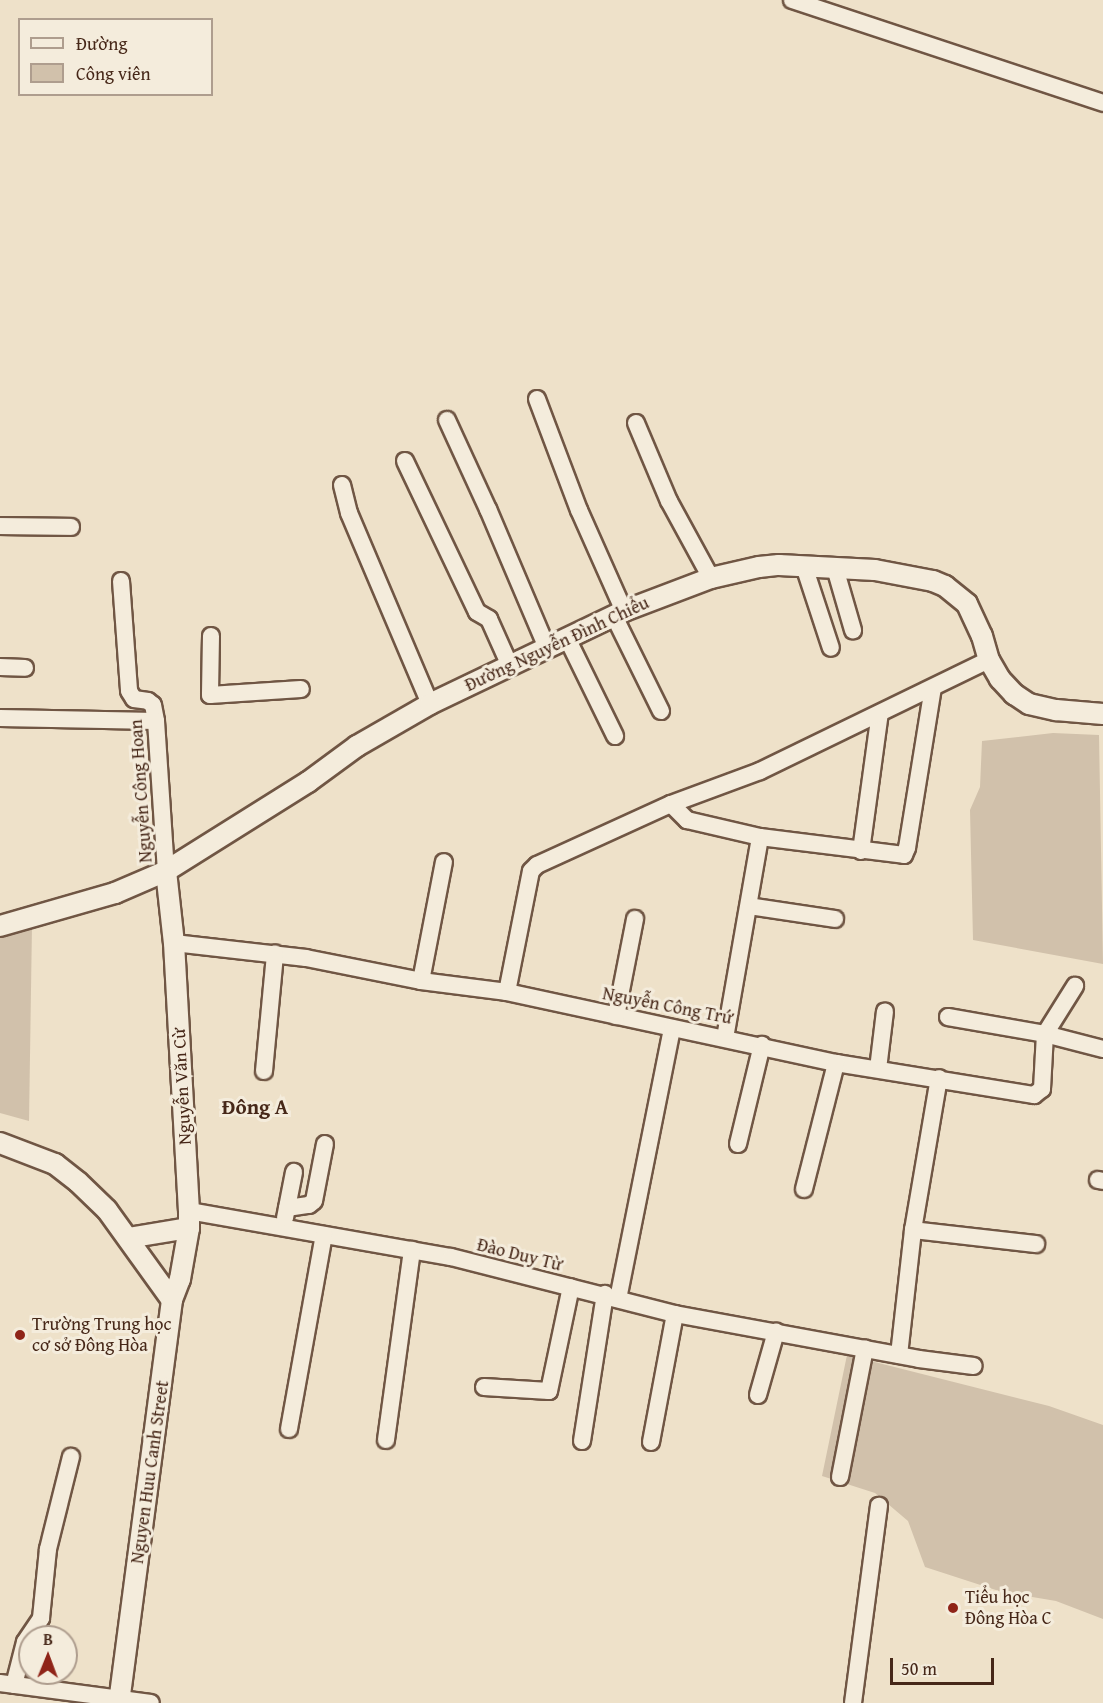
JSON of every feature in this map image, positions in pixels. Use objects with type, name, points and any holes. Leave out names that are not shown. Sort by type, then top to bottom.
[{"type":"street","points":[[792,0],[1103,103]]},
{"type":"street","points":[[537,399],[619,614],[662,711]]},
{"type":"street","points":[[447,420],[547,648]]},
{"type":"street","points":[[636,423],[669,501],[711,579]]},
{"type":"street","points":[[405,461],[477,612],[489,619],[510,666]]},
{"type":"street","points":[[342,485],[349,513],[395,627],[430,704]]},
{"type":"street","points":[[0,526],[71,527]]},
{"type":"street","points":[[804,566],[831,648]]},
{"type":"street","name":"Đường Nguyễn Đình Chiểu","points":[[0,926],[115,894],[166,872],[308,782],[357,746],[430,704],[619,614],[711,579],[759,567],[804,566],[875,570],[933,581],[945,586],[967,604],[973,614],[989,660],[1000,679],[1014,694],[1029,704],[1056,710],[1103,714]]},
{"type":"street","points":[[835,568],[854,630]]},
{"type":"street","name":"Nguyễn Công Hoan","points":[[121,581],[129,691],[134,699],[148,700],[153,705],[156,721],[166,872]]},
{"type":"street","points":[[211,636],[210,695],[301,688]]},
{"type":"street","points":[[568,640],[615,736]]},
{"type":"street","points":[[507,992],[531,871],[549,859],[671,804],[760,771],[989,660]]},
{"type":"street","points":[[0,667],[25,668]]},
{"type":"street","points":[[671,804],[687,820],[760,837],[899,856],[906,852],[933,688]]},
{"type":"street","points":[[861,851],[880,713]]},
{"type":"street","points":[[0,718],[156,721]]},
{"type":"street","points":[[725,1038],[760,837]]},
{"type":"street","points":[[421,981],[444,862]]},
{"type":"street","name":"Nguyễn Văn Cừ","points":[[166,872],[174,943],[189,1220],[180,1279],[172,1300]]},
{"type":"street","points":[[748,906],[835,919]]},
{"type":"street","points":[[616,1016],[635,919]]},
{"type":"street","name":"Nguyễn Công Trứ","points":[[174,943],[275,954],[421,981],[507,992],[762,1045],[836,1063],[1034,1095],[1042,1089],[1046,1034],[1075,986]]},
{"type":"street","points":[[264,1071],[275,954]]},
{"type":"street","points":[[878,1069],[885,1011]]},
{"type":"street","points":[[948,1017],[1046,1034],[1103,1049]]},
{"type":"street","points":[[582,1441],[672,1028]]},
{"type":"street","points":[[738,1143],[762,1045]]},
{"type":"street","points":[[804,1189],[836,1063]]},
{"type":"street","points":[[899,1354],[913,1230],[939,1078]]},
{"type":"street","points":[[0,1143],[55,1164],[107,1210],[172,1300]]},
{"type":"street","points":[[287,1208],[309,1205],[314,1201],[325,1144]]},
{"type":"street","points":[[284,1228],[294,1172]]},
{"type":"street","points":[[128,1238],[189,1220]]},
{"type":"street","name":"Đào Duy Từ","points":[[189,1220],[284,1228],[412,1250],[675,1314],[974,1366]]},
{"type":"street","points":[[913,1230],[1036,1244]]},
{"type":"street","points":[[289,1429],[324,1235]]},
{"type":"street","points":[[386,1440],[412,1250]]},
{"type":"street","points":[[484,1387],[549,1391],[570,1287]]},
{"type":"street","name":"Nguyen Huu Canh Street","points":[[119,1701],[172,1300]]},
{"type":"street","points":[[651,1442],[675,1314]]},
{"type":"street","points":[[758,1395],[776,1332]]},
{"type":"street","points":[[840,1477],[866,1348]]},
{"type":"street","points":[[71,1458],[48,1549],[41,1618],[25,1642],[7,1684],[119,1701],[151,1703]]},
{"type":"street","points":[[853,1703],[879,1506]]},
{"type":"green space","points":[[1053,733],[1099,735],[1103,964],[973,940],[970,810],[980,787],[982,741]]},
{"type":"green space","points":[[0,916],[32,925],[29,1121],[0,1113]]},
{"type":"green space","points":[[847,1355],[1049,1406],[1103,1425],[1103,1619],[1056,1601],[1002,1592],[925,1567],[908,1521],[875,1493],[822,1476]]},
{"type":"place","name":"Trường Trung học cơ sở Đông Hòa","points":[[20,1335]]},
{"type":"place","name":"Tiểu học Đông Hòa C","points":[[953,1608]]},
{"type":"district","name":"Đông A","points":[[255,1107]]}]
